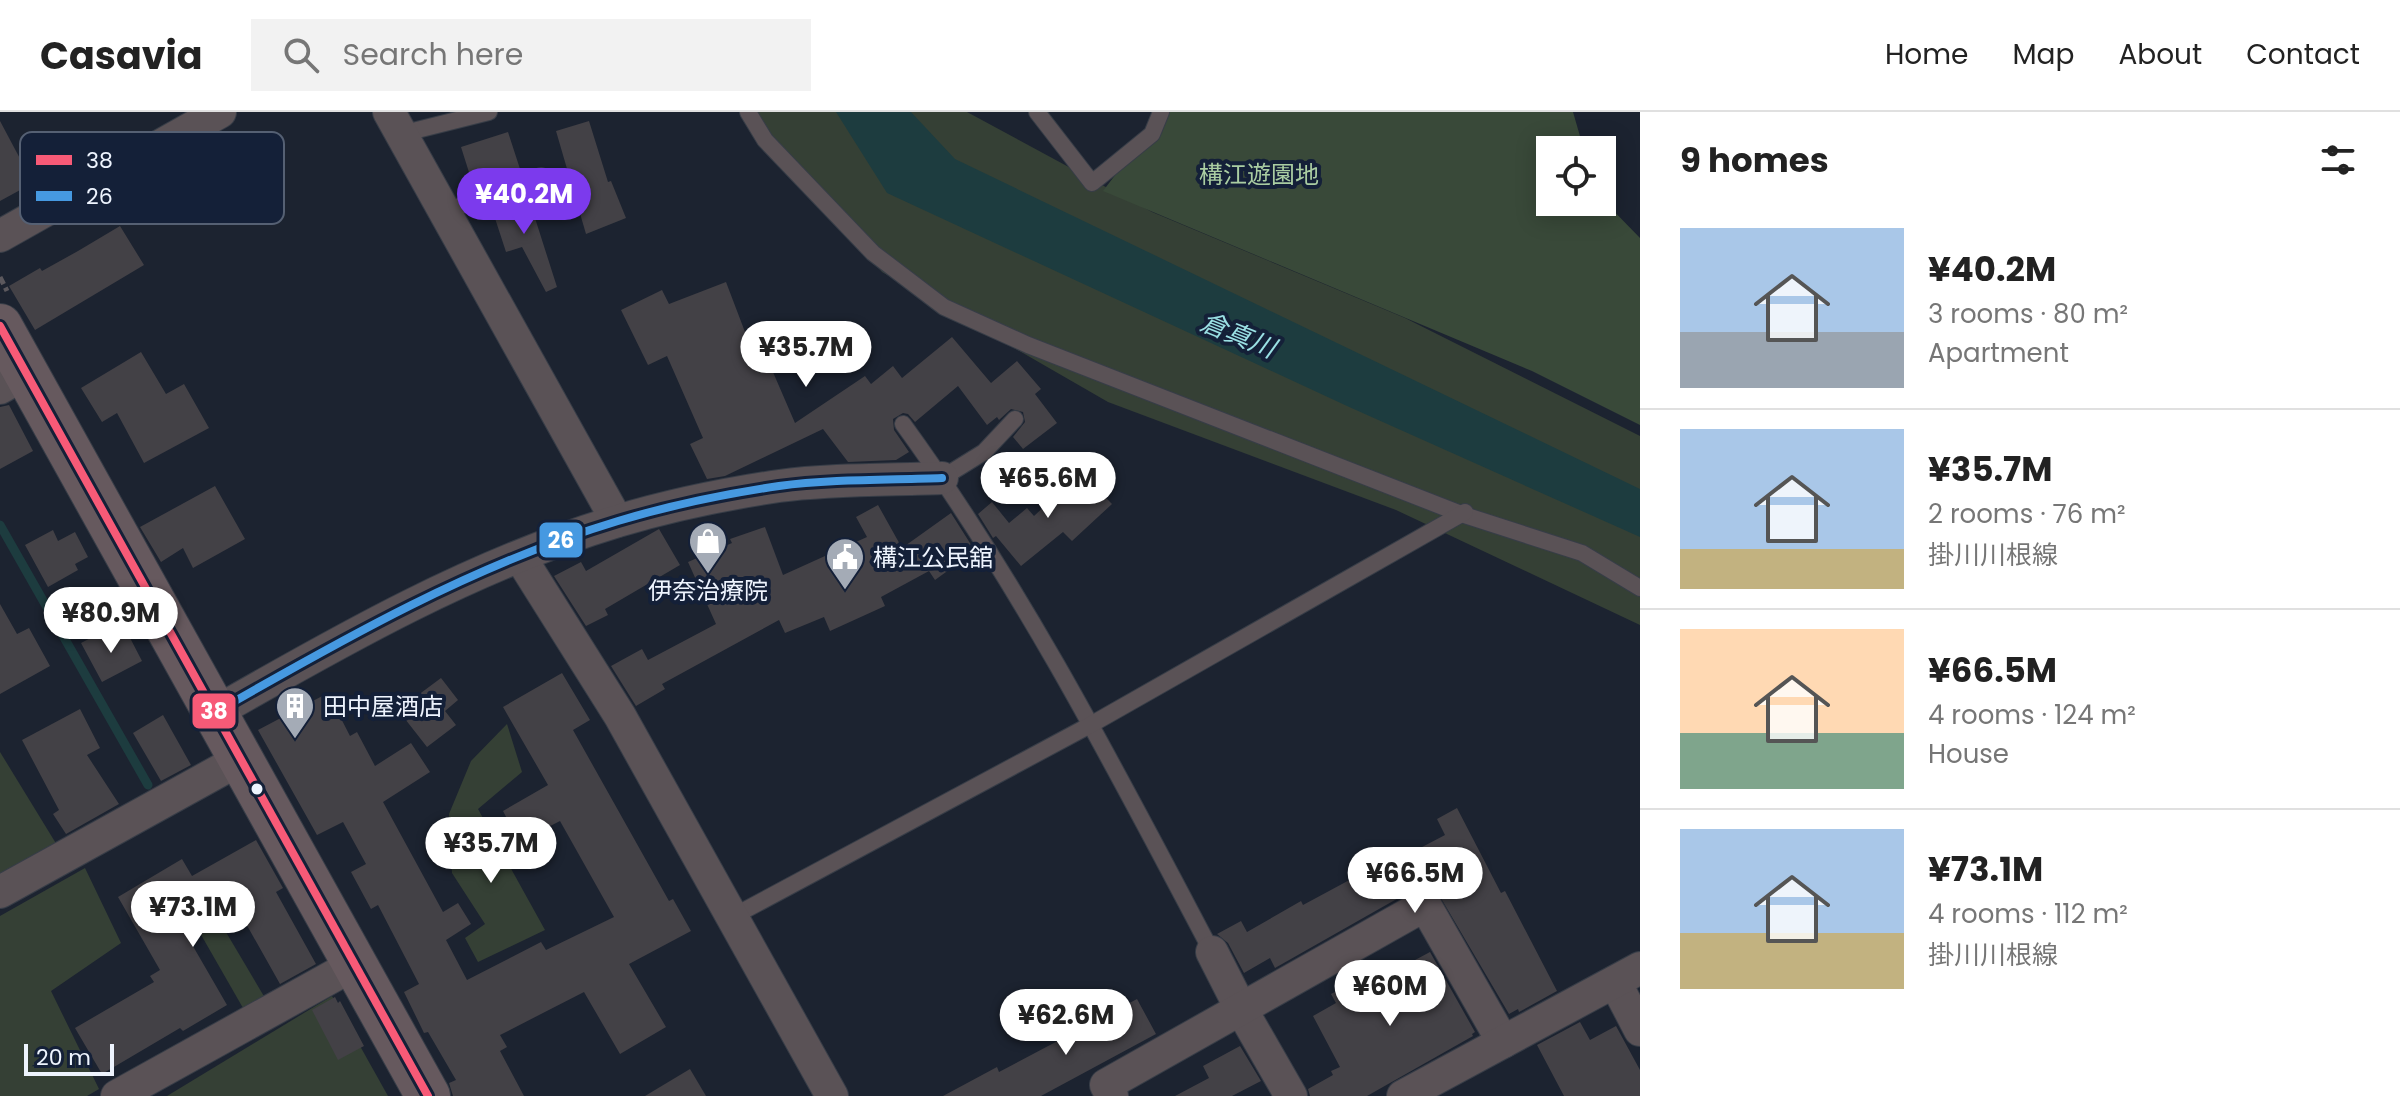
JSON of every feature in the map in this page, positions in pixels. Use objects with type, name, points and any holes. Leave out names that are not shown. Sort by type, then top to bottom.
[{"type":"main road","points":[[0,326],[13,380],[214,713],[428,1096]]},
{"type":"street","points":[[185,132],[220,112]]},
{"type":"street","points":[[395,123],[617,521]]},
{"type":"street","points":[[0,236],[21,224]]},
{"type":"street","points":[[214,713],[414,603],[520,557],[617,521],[691,502],[782,486],[942,478]]},
{"type":"street","points":[[520,557],[620,716],[832,1096]]},
{"type":"street","points":[[0,892],[239,760]]},
{"type":"street","points":[[1112,1096],[1106,1085],[1425,905],[1503,1042]]},
{"type":"street","points":[[1212,952],[1291,1096]]},
{"type":"street","points":[[117,1096],[355,964]]},
{"type":"street","points":[[1403,1096],[1627,975],[1640,1030]]},
{"type":"lane","points":[[395,123],[489,112]]},
{"type":"lane","points":[[748,112],[765,140],[873,253],[944,307],[1028,345],[1463,513],[1582,553],[1640,588]]},
{"type":"lane","points":[[1037,112],[1092,183],[1152,134],[1161,112]]},
{"type":"lane","points":[[444,212],[541,176]]},
{"type":"lane","points":[[942,478],[984,452],[1015,419]]},
{"type":"lane","points":[[903,424],[942,478],[1092,724],[1212,952]]},
{"type":"lane","points":[[732,917],[1092,724],[1463,513]]},
{"type":"shaded area","points":[[752,112],[967,112],[1152,212],[1405,318],[1640,436],[1640,625],[1396,510],[1108,402],[882,272],[762,136]]},
{"type":"shaded area","points":[[507,724],[522,772],[478,809],[545,930],[478,962],[465,938],[485,924],[452,873],[449,814],[471,761]]},
{"type":"shaded area","points":[[0,752],[60,850],[0,883]]},
{"type":"shaded area","points":[[85,868],[121,943],[51,991],[99,1089],[87,1096],[0,1096],[0,916]]},
{"type":"shaded area","points":[[217,917],[265,998],[243,1008],[196,926]]},
{"type":"shaded area","points":[[332,996],[388,1096],[167,1096]]},
{"type":"green space","name":"構江遊園地","points":[[1163,112],[1573,112],[1580,136],[1536,136],[1536,216],[1616,216],[1616,213],[1640,238],[1640,425],[1532,371],[1103,191]]},
{"type":"water","name":"倉真川","points":[[836,112],[911,112],[955,159],[1640,489],[1640,537],[1347,406],[887,193]]},
{"type":"building","points":[[0,121],[20,159],[20,190],[0,201]]},
{"type":"building","points":[[589,121],[608,182],[611,181],[626,218],[586,234],[556,131]]},
{"type":"building","points":[[508,132],[521,172],[484,185],[483,182],[473,185],[461,147]]},
{"type":"building","points":[[527,193],[557,287],[546,292],[522,247],[506,252],[491,206]]},
{"type":"building","points":[[120,226],[144,265],[35,330],[9,286],[40,268],[42,271]]},
{"type":"building","points":[[726,282],[753,353],[763,349],[795,423],[865,376],[871,384],[893,366],[902,378],[952,337],[991,383],[1017,361],[1041,389],[1035,394],[1057,423],[1023,449],[1013,437],[1025,422],[1023,412],[1011,409],[999,420],[997,417],[987,425],[958,386],[915,422],[903,413],[893,419],[894,430],[909,452],[896,460],[848,462],[823,429],[725,476],[707,479],[690,444],[703,438],[667,356],[648,365],[621,310],[662,290],[669,304]]},
{"type":"building","points":[[141,352],[166,394],[184,384],[209,428],[144,463],[117,413],[102,422],[81,388]]},
{"type":"building","points":[[9,405],[33,451],[0,469],[0,407]]},
{"type":"building","points":[[1081,472],[1112,504],[1072,541],[1063,532],[1021,566],[996,536],[993,538],[978,514],[992,502],[1009,523],[1027,508],[1034,516]]},
{"type":"building","points":[[215,486],[245,539],[193,568],[183,548],[161,562],[140,527]]},
{"type":"building","points":[[878,505],[902,548],[951,513],[975,551],[935,580],[929,571],[881,597],[885,606],[830,631],[824,617],[785,633],[779,620],[662,684],[665,689],[636,706],[611,666],[642,649],[648,660],[716,624],[688,562],[732,543],[730,539],[765,527],[783,575],[867,537],[856,517]]},
{"type":"building","points":[[659,529],[680,565],[605,609],[608,615],[586,626],[554,576],[581,562],[586,571]]},
{"type":"building","points":[[53,530],[58,541],[75,532],[88,557],[75,564],[78,570],[48,587],[25,545]]},
{"type":"building","points":[[0,604],[17,634],[29,628],[50,666],[0,694]]},
{"type":"building","points":[[106,630],[112,642],[128,634],[142,661],[102,682],[81,643]]},
{"type":"building","points":[[562,673],[590,720],[573,730],[669,901],[673,899],[691,931],[629,964],[666,1027],[620,1054],[584,992],[500,1035],[507,1047],[500,1051],[524,1096],[453,1096],[449,1083],[456,1080],[428,1032],[424,1033],[404,992],[419,984],[378,905],[371,909],[351,872],[366,864],[343,822],[317,835],[258,730],[328,693],[350,736],[357,732],[375,766],[411,743],[430,772],[383,802],[443,912],[458,903],[471,924],[446,940],[467,980],[541,942],[546,950],[614,917],[560,821],[519,842],[503,811],[548,785],[503,707]]},
{"type":"building","points":[[441,678],[458,700],[445,711],[456,725],[427,747],[398,710]]},
{"type":"building","points":[[80,709],[100,748],[87,755],[119,804],[66,834],[53,814],[59,810],[22,740]]},
{"type":"building","points":[[163,715],[191,765],[161,781],[133,733]]},
{"type":"building","points":[[1457,808],[1557,991],[1519,1012],[1518,1009],[1509,1014],[1432,883],[1416,888],[1275,968],[1270,958],[1244,973],[1228,943],[1217,934],[1241,921],[1247,932],[1301,901],[1303,905],[1381,863],[1384,867],[1445,835],[1437,819]]},
{"type":"building","points":[[256,840],[283,888],[276,892],[316,964],[280,984],[240,913],[190,941],[227,1005],[183,1031],[180,1028],[102,1074],[75,1028],[154,982],[150,976],[160,970],[118,897],[182,859],[192,876]]},
{"type":"building","points":[[1430,952],[1475,1032],[1473,1036],[1367,1096],[1310,1096],[1308,1089],[1333,1075],[1331,1071],[1340,1067],[1313,1016],[1336,1003],[1331,994],[1354,982],[1359,990]]},
{"type":"building","points":[[335,997],[364,1046],[338,1060],[312,1010]]},
{"type":"building","points":[[1137,999],[1156,1034],[1041,1096],[943,1096],[997,1067],[999,1072]]},
{"type":"building","points":[[1580,1022],[1590,1040],[1616,1026],[1640,1070],[1640,1096],[1564,1096],[1537,1045]]},
{"type":"building","points":[[1240,1046],[1261,1081],[1232,1096],[1175,1096],[1209,1078],[1203,1066]]},
{"type":"building","points":[[690,1069],[706,1096],[645,1096]]},
{"type":"waterway","points":[[0,525],[148,785]]},
{"type":"transit line","name":"38","points":[[0,326],[428,1096]]},
{"type":"transit line","name":"26","points":[[214,713],[361,631],[461,581],[618,521],[698,500],[779,486],[942,478]]},
{"type":"place","name":"伊奈治療院","points":[[708,575]]},
{"type":"place","name":"構江公民舘","points":[[845,591]]},
{"type":"place","name":"田中屋酒店","points":[[295,740]]}]
